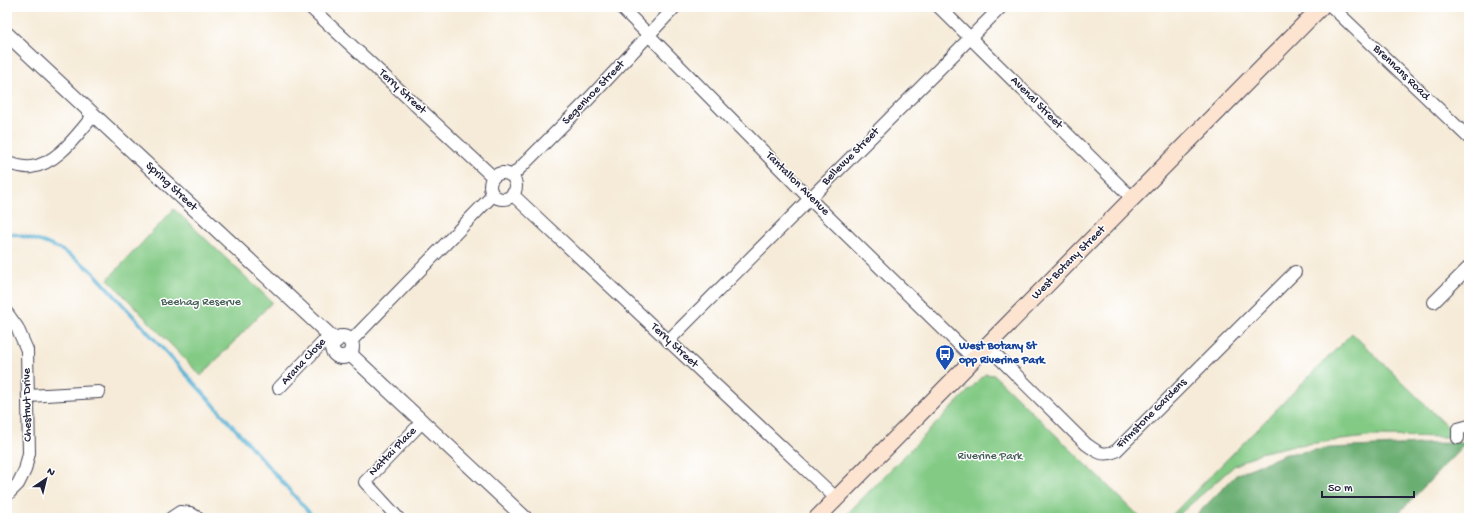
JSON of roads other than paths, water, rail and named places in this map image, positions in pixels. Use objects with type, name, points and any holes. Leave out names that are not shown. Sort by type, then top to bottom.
[{"type":"main road","name":"West Botany Street","points":[[816,518],[1321,7]]},
{"type":"street","name":"Terry Street","points":[[310,7],[493,177]]},
{"type":"street","name":"Tantallon Avenue","points":[[621,7],[810,198],[974,358]]},
{"type":"street","name":"Segenhoe Street","points":[[512,176],[584,104],[675,7]]},
{"type":"street","name":"Avenal Street","points":[[939,7],[1132,198]]},
{"type":"street","name":"Bellevue Street","points":[[668,340],[1001,7]]},
{"type":"street","name":"Brennans Road","points":[[1332,7],[1469,138]]},
{"type":"street","name":"Spring Street","points":[[7,34],[333,338]]},
{"type":"street","points":[[7,163],[30,168],[44,164],[56,157],[94,115]]},
{"type":"street","points":[[502,173],[512,176],[515,183],[512,194],[509,197],[501,198],[493,195],[490,186],[493,177],[502,173]]},
{"type":"street","name":"Terry Street","points":[[512,194],[836,498]]},
{"type":"street","points":[[333,338],[335,353],[344,357],[350,348],[493,195]]},
{"type":"street","points":[[1434,302],[1469,267]]},
{"type":"street","name":"Firmstone Gardens","points":[[987,346],[1086,444],[1096,452],[1109,454],[1116,451],[1295,272]]},
{"type":"street","name":"Chestnut Drive","points":[[7,313],[17,327],[27,350],[29,453],[25,470],[18,484],[7,495]]},
{"type":"street","name":"Arana Close","points":[[279,388],[333,338]]},
{"type":"street","points":[[350,348],[422,422],[525,518]]},
{"type":"street","points":[[28,396],[99,392]]},
{"type":"street","name":"Nattai Place","points":[[398,518],[365,482],[422,422]]},
{"type":"street","points":[[1458,438],[1458,429],[1469,426]]},
{"type":"street","points":[[171,518],[180,512],[190,513],[198,518]]},
{"type":"waterway","points":[[7,233],[54,246],[73,257],[94,273],[314,518]]},
{"type":"place","name":"West Botany St opp Riverine Park","points":[[945,371]]},
{"type":"park label","name":"Beehag Reserve","points":[[201,303]]},
{"type":"park label","name":"Riverine Park","points":[[990,457]]}]
